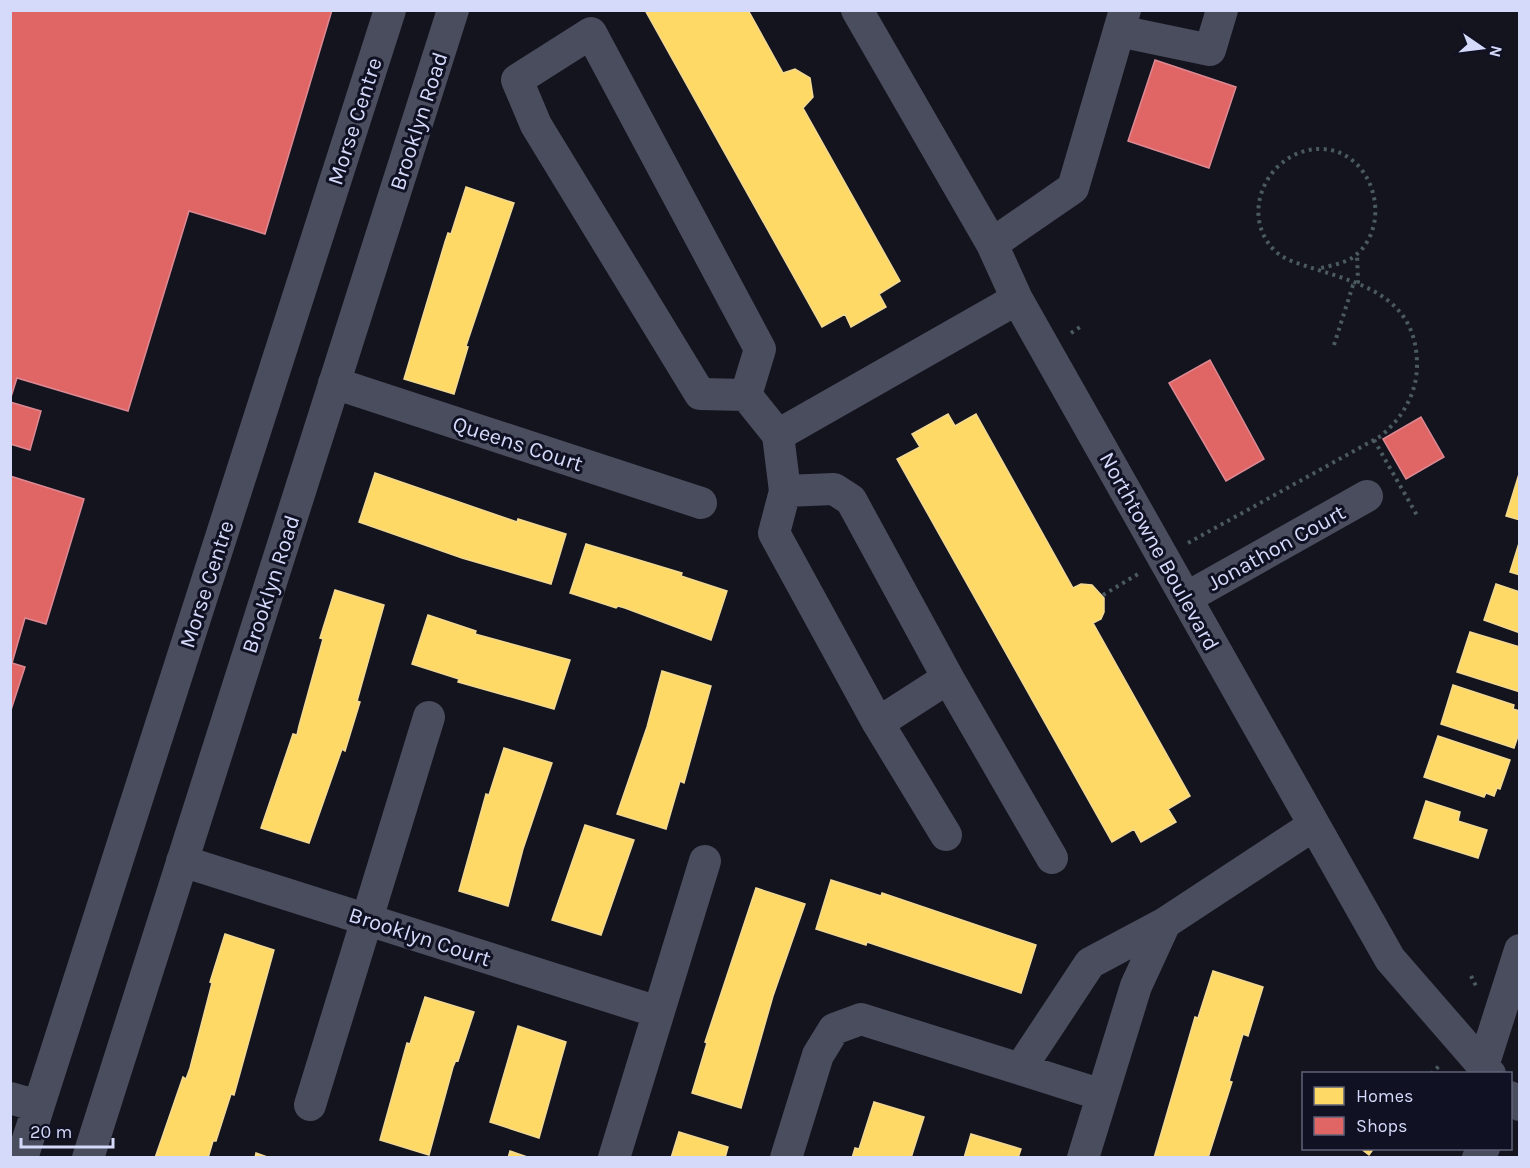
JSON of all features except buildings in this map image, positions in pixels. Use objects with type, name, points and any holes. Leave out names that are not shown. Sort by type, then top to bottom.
[{"type":"street","name":"Morse Centre","points":[[22,1158],[24,1102],[390,10]]},
{"type":"street","name":"Brooklyn Road","points":[[88,1158],[453,10]]},
{"type":"street","name":"Northtowne Boulevard","points":[[857,10],[992,244],[1017,299],[1390,959],[1487,1070]]},
{"type":"street","points":[[992,244],[1073,188],[1122,21],[1210,50],[1222,10]]},
{"type":"street","points":[[585,22],[760,349],[746,394],[700,394],[532,116],[518,80],[585,22]]},
{"type":"street","points":[[778,435],[1017,299]]},
{"type":"street","name":"Queens Court","points":[[334,383],[701,502]]},
{"type":"street","points":[[746,394],[778,435],[785,491],[774,533],[878,723],[946,835]]},
{"type":"street","points":[[785,491],[834,489],[851,500],[948,678],[1052,858]]},
{"type":"street","name":"Jonathon Court","points":[[1186,598],[1367,496]]},
{"type":"street","points":[[878,723],[948,678]]},
{"type":"street","points":[[310,1105],[429,717]]},
{"type":"street","points":[[1020,1069],[1090,963],[1165,923],[1314,825]]},
{"type":"street","name":"Brooklyn Court","points":[[182,861],[658,1012]]},
{"type":"street","points":[[614,1158],[705,861]]},
{"type":"street","points":[[1083,1158],[1136,986],[1165,923]]},
{"type":"street","points":[[1487,1070],[1520,951]]},
{"type":"street","points":[[786,1158],[818,1055],[834,1029],[861,1019],[1102,1095]]},
{"type":"path","points":[[1185,544],[1374,440],[1396,423],[1409,402],[1417,378],[1417,353],[1409,326],[1397,308],[1377,291],[1358,282],[1291,261],[1274,250],[1264,235],[1259,219],[1261,189],[1272,170],[1305,150],[1323,149],[1355,163],[1368,178],[1373,193],[1376,217],[1371,232],[1351,258],[1317,269]]},
{"type":"path","points":[[1356,253],[1358,282]]},
{"type":"path","points":[[1335,345],[1353,285],[1358,282]]},
{"type":"path","points":[[1374,440],[1418,517]]},
{"type":"path","points":[[1103,595],[1147,569]]},
{"type":"path","points":[[1471,976],[1477,986]]},
{"type":"path","points":[[1433,1072],[1439,1066]]}]
